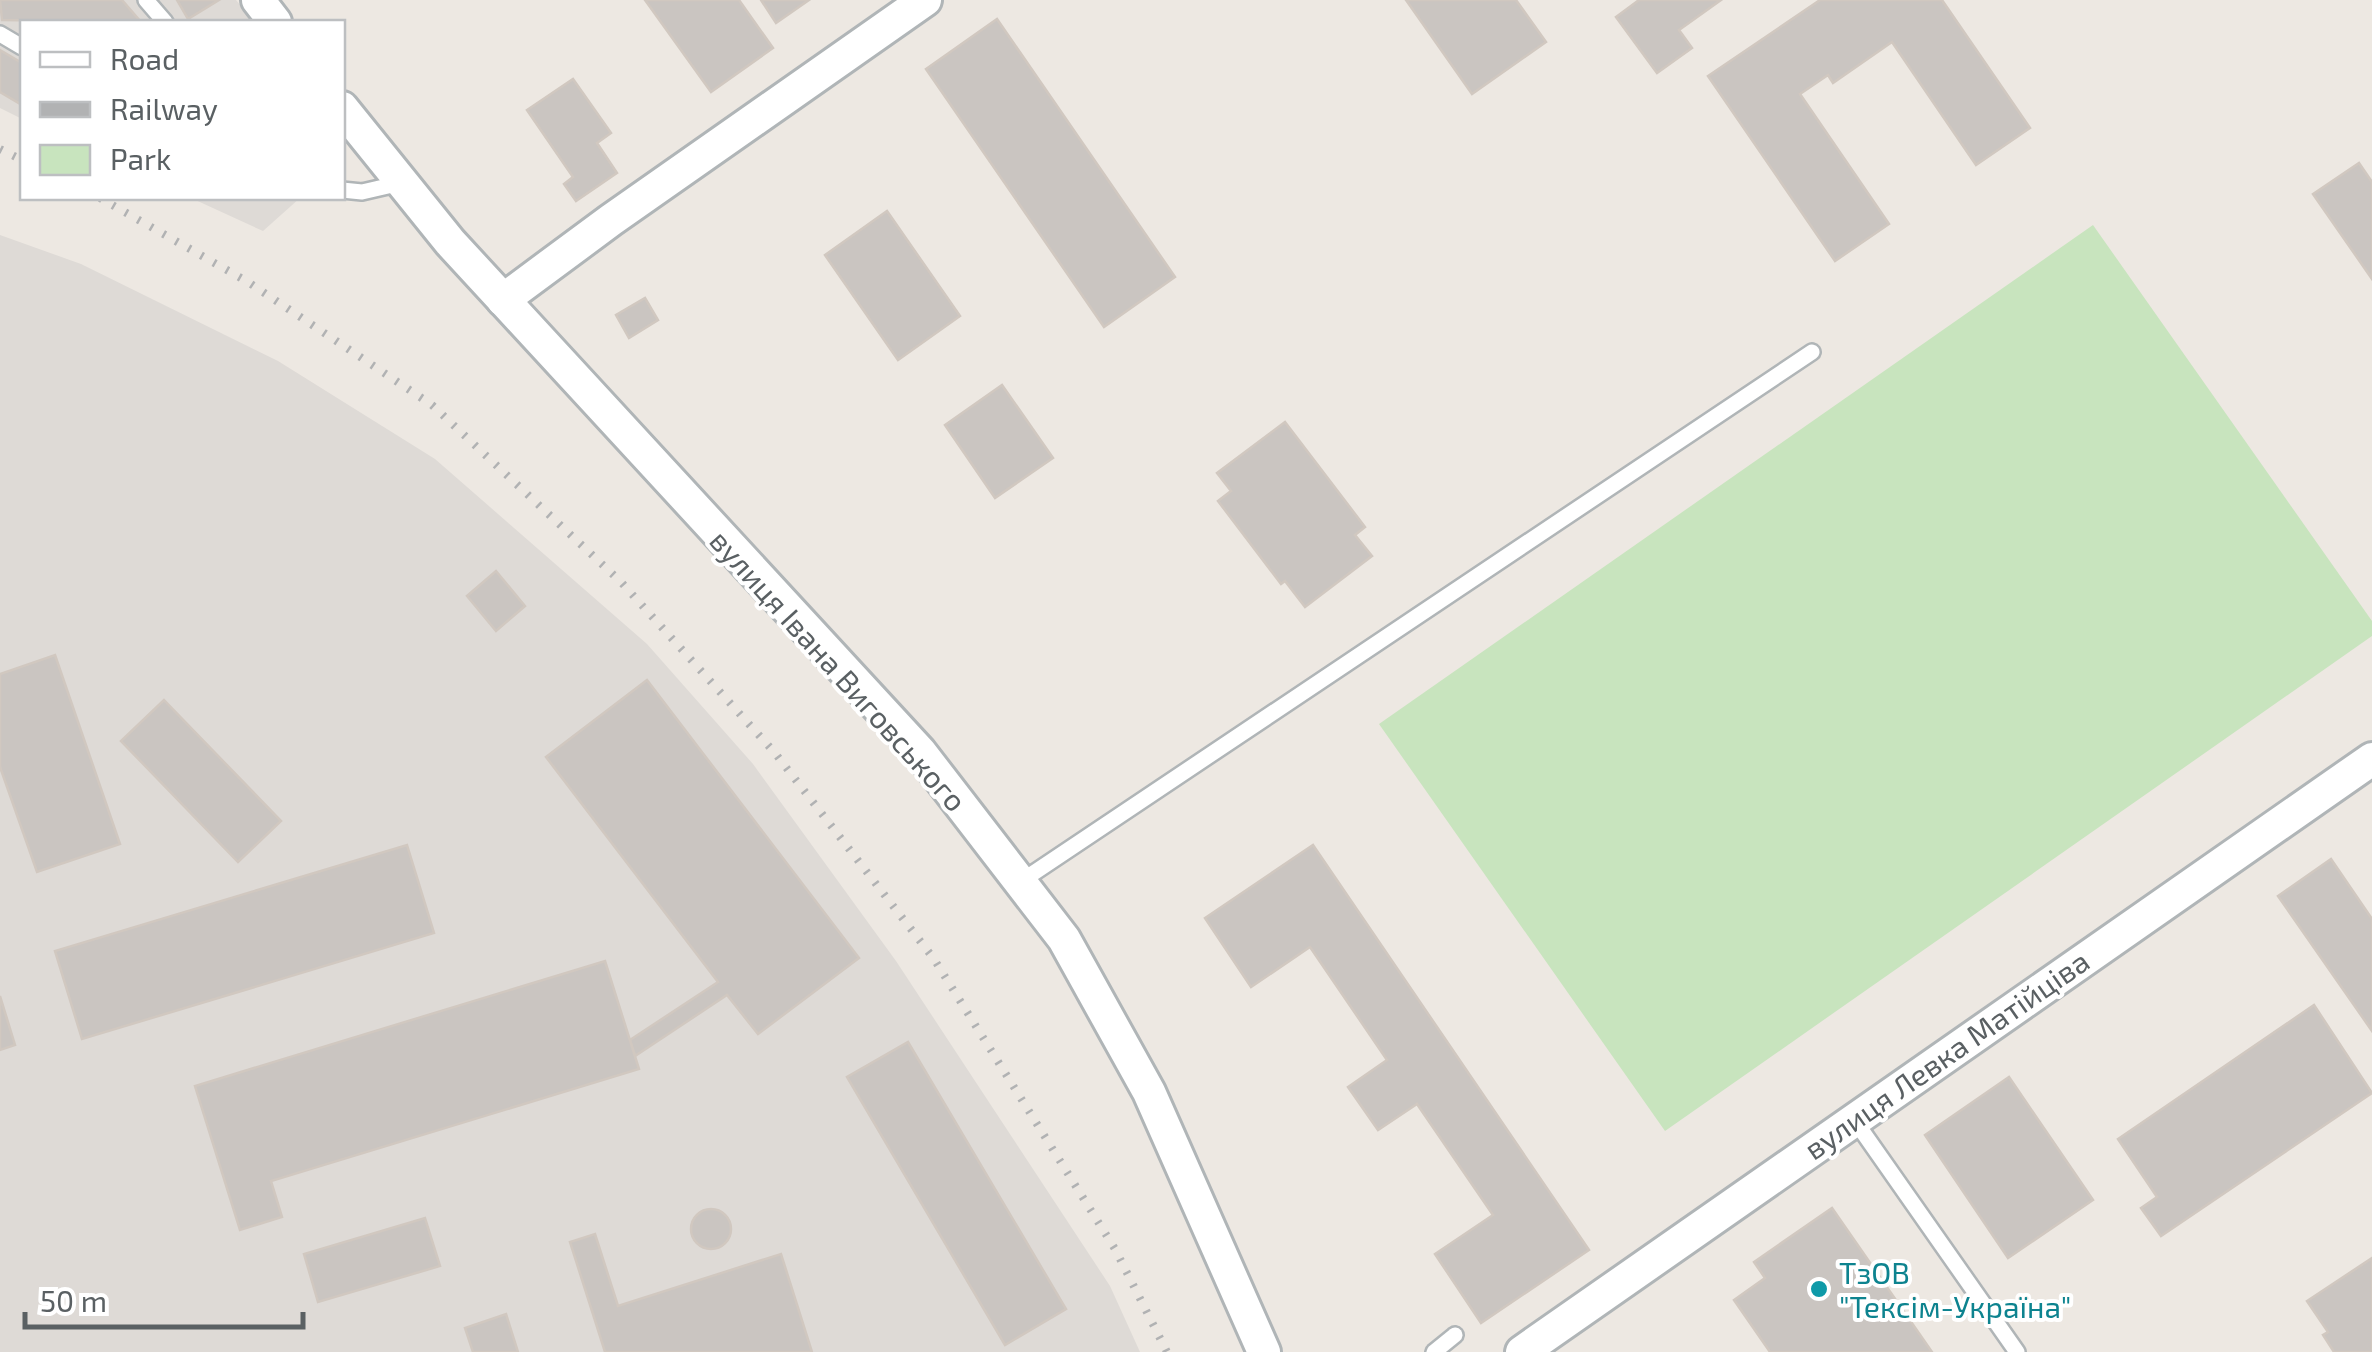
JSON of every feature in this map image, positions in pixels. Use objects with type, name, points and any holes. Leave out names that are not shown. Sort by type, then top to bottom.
[{"type":"street","points":[[258,0],[274,20]]},
{"type":"street","points":[[503,300],[925,0]]},
{"type":"street","name":"вулиця Івана Виговського","points":[[345,112],[503,300],[920,752],[1064,938],[1149,1092],[1264,1352]]},
{"type":"street","name":"вулиця Левка Матійціва","points":[[1522,1352],[2372,759]]},
{"type":"lane","points":[[146,0],[163,20]]},
{"type":"lane","points":[[345,190],[362,192],[401,183]]},
{"type":"lane","points":[[1020,882],[1812,352]]},
{"type":"lane","points":[[1853,1118],[2018,1352]]},
{"type":"lane","points":[[1434,1352],[1455,1335]]},
{"type":"shaded area","points":[[0,0],[236,0],[252,20],[20,20],[20,118],[0,108]]},
{"type":"shaded area","points":[[195,200],[298,200],[263,231]]},
{"type":"shaded area","points":[[0,235],[81,264],[278,361],[435,459],[647,644],[753,764],[896,961],[1110,1286],[1140,1352],[0,1352]]},
{"type":"green space","points":[[2093,225],[2372,621],[2372,636],[1665,1131],[1379,724]]},
{"type":"building","points":[[0,0],[122,0],[139,20],[20,20],[2,20]]},
{"type":"building","points":[[177,0],[219,0],[188,19]]},
{"type":"building","points":[[645,0],[739,0],[773,48],[711,92]]},
{"type":"building","points":[[761,0],[809,0],[776,23]]},
{"type":"building","points":[[1406,0],[1516,0],[1546,42],[1472,94]]},
{"type":"building","points":[[1639,0],[1721,0],[1679,30],[1692,48],[1657,73],[1616,17]]},
{"type":"building","points":[[1820,0],[1942,0],[2030,128],[1976,165],[1892,42],[1833,83],[1828,75],[1800,94],[1889,224],[1835,261],[1708,76]]},
{"type":"building","points":[[997,19],[1175,277],[1104,327],[926,69]]},
{"type":"building","points":[[0,50],[20,62],[20,104],[0,92]]},
{"type":"building","points":[[573,79],[611,133],[597,143],[617,173],[576,201],[564,184],[573,177],[527,110]]},
{"type":"building","points":[[2359,163],[2372,182],[2372,279],[2313,194]]},
{"type":"building","points":[[887,211],[960,316],[898,360],[825,255]]},
{"type":"building","points":[[645,298],[658,320],[629,338],[616,315]]},
{"type":"building","points":[[1002,385],[1053,458],[995,498],[945,425]]},
{"type":"building","points":[[1285,422],[1365,527],[1355,535],[1372,556],[1305,607],[1285,581],[1281,584],[1218,501],[1231,491],[1217,473]]},
{"type":"building","points":[[496,571],[525,606],[496,631],[467,596]]},
{"type":"building","points":[[55,655],[120,844],[37,872],[0,767],[0,674]]},
{"type":"building","points":[[647,680],[859,958],[758,1034],[727,995],[635,1056],[630,1040],[718,982],[546,757]]},
{"type":"building","points":[[164,700],[281,821],[238,862],[121,741]]},
{"type":"building","points":[[407,845],[434,933],[82,1039],[55,951]]},
{"type":"building","points":[[1313,845],[1589,1250],[1481,1323],[1435,1254],[1493,1215],[1417,1104],[1378,1130],[1348,1087],[1387,1060],[1310,947],[1251,987],[1205,918]]},
{"type":"building","points":[[2331,859],[2372,919],[2372,1031],[2278,896]]},
{"type":"building","points":[[605,961],[639,1069],[271,1181],[282,1217],[240,1230],[195,1086]]},
{"type":"building","points":[[0,996],[15,1045],[0,1050]]},
{"type":"building","points":[[2314,1005],[2372,1093],[2161,1236],[2141,1208],[2157,1197],[2118,1139]]},
{"type":"building","points":[[908,1042],[1066,1309],[1005,1345],[847,1077]]},
{"type":"building","points":[[2009,1077],[2093,1200],[2008,1258],[1925,1135]]},
{"type":"building","name":"ТзОВ \"Тексім-Україна\"","points":[[1832,1208],[1932,1352],[1770,1352],[1734,1300],[1765,1278],[1754,1262]]},
{"type":"building","points":[[711,1209],[725,1215],[731,1229],[725,1243],[711,1249],[697,1243],[691,1229],[697,1215]]},
{"type":"building","points":[[425,1218],[440,1266],[318,1302],[304,1254]]},
{"type":"building","points":[[595,1234],[618,1306],[781,1254],[812,1352],[605,1352],[570,1242]]},
{"type":"building","points":[[2372,1258],[2372,1352],[2334,1352],[2323,1335],[2328,1332],[2307,1301]]},
{"type":"building","points":[[506,1314],[518,1352],[473,1352],[465,1328]]},
{"type":"railway","points":[[0,149],[20,159]]},
{"type":"railway","points":[[104,200],[248,282],[432,405],[621,582],[775,753],[934,959],[1115,1249],[1167,1352]]},
{"type":"place","name":"ТзОВ \"Тексім-Україна\"","points":[[1819,1289]]}]
